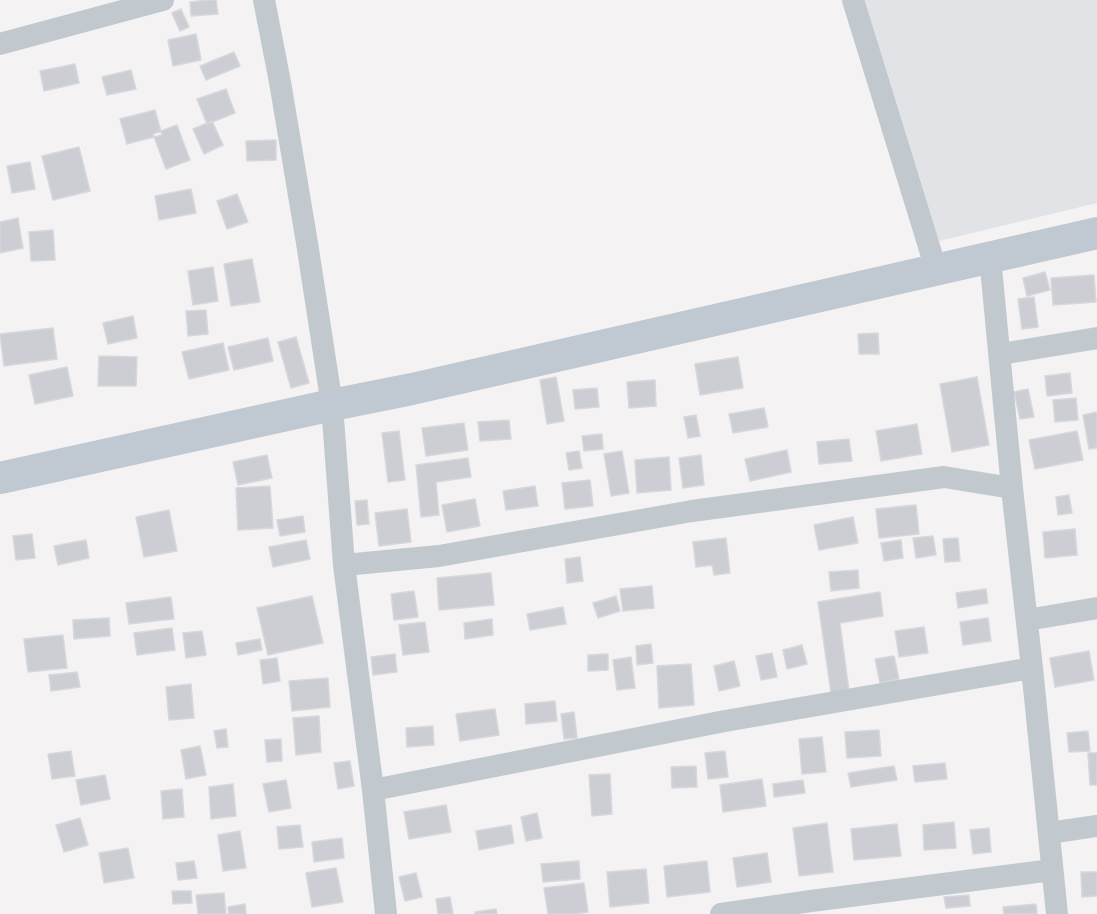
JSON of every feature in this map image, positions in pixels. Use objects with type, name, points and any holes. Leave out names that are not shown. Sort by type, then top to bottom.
[{"type":"street","points":[[0,44],[163,0]]},
{"type":"street","points":[[264,0],[302,208],[332,405],[344,565],[373,790],[386,914]]},
{"type":"street","points":[[853,0],[936,269]]},
{"type":"street","points":[[0,478],[411,389],[1097,233]]},
{"type":"street","points":[[990,257],[1057,914]]},
{"type":"street","points":[[1000,354],[1097,338]]},
{"type":"street","points":[[344,565],[439,556],[692,511],[944,477],[1012,488]]},
{"type":"street","points":[[1027,620],[1097,608]]},
{"type":"street","points":[[373,790],[725,721],[1032,668]]},
{"type":"street","points":[[1048,833],[1097,826]]},
{"type":"street","points":[[721,914],[1052,870]]},
{"type":"shaded area","points":[[859,0],[1097,0],[1097,203],[939,241],[912,170]]},
{"type":"building","points":[[216,0],[218,14],[191,16],[190,2]]},
{"type":"building","points":[[181,9],[189,27],[180,31],[172,13]]},
{"type":"building","points":[[196,34],[201,60],[173,66],[168,40]]},
{"type":"building","points":[[234,52],[240,66],[206,80],[200,66]]},
{"type":"building","points":[[75,64],[79,83],[44,91],[40,71]]},
{"type":"building","points":[[131,70],[136,89],[107,95],[102,77]]},
{"type":"building","points":[[226,89],[235,113],[207,124],[197,99]]},
{"type":"building","points":[[155,110],[162,135],[127,144],[120,119]]},
{"type":"building","points":[[212,121],[223,145],[204,154],[193,129]]},
{"type":"building","points":[[177,125],[190,160],[166,169],[153,134]]},
{"type":"building","points":[[276,140],[276,160],[247,161],[246,141]]},
{"type":"building","points":[[79,147],[90,191],[53,200],[42,156]]},
{"type":"building","points":[[30,162],[35,189],[12,193],[7,166]]},
{"type":"building","points":[[191,189],[196,213],[159,220],[155,196]]},
{"type":"building","points":[[237,194],[248,222],[227,229],[217,201]]},
{"type":"building","points":[[18,218],[23,248],[0,253],[0,222]]},
{"type":"building","points":[[53,230],[55,260],[31,261],[29,232]]},
{"type":"building","points":[[252,259],[260,302],[231,306],[224,264]]},
{"type":"building","points":[[213,267],[218,301],[193,305],[188,271]]},
{"type":"building","points":[[1045,272],[1050,290],[1027,296],[1023,278]]},
{"type":"building","points":[[1094,275],[1096,302],[1053,305],[1051,278]]},
{"type":"building","points":[[1034,297],[1038,327],[1022,329],[1018,299]]},
{"type":"building","points":[[206,310],[208,334],[188,336],[186,311]]},
{"type":"building","points":[[133,316],[137,338],[108,344],[103,323]]},
{"type":"building","points":[[53,328],[57,359],[4,366],[0,334]]},
{"type":"building","points":[[878,333],[879,354],[859,354],[858,334]]},
{"type":"building","points":[[296,337],[309,383],[291,388],[278,342]]},
{"type":"building","points":[[268,338],[273,361],[234,370],[228,347]]},
{"type":"building","points":[[223,343],[229,370],[189,379],[182,352]]},
{"type":"building","points":[[99,356],[137,357],[136,386],[98,386]]},
{"type":"building","points":[[738,357],[743,388],[700,395],[695,364]]},
{"type":"building","points":[[67,367],[73,396],[35,404],[29,375]]},
{"type":"building","points":[[1070,373],[1072,393],[1047,396],[1045,376]]},
{"type":"building","points":[[556,377],[564,421],[547,424],[540,380]]},
{"type":"building","points":[[977,377],[989,445],[952,452],[940,384]]},
{"type":"building","points":[[655,380],[656,406],[629,408],[627,382]]},
{"type":"building","points":[[597,388],[599,407],[575,409],[573,390]]},
{"type":"building","points":[[1028,389],[1034,417],[1020,419],[1014,392]]},
{"type":"building","points":[[1076,398],[1078,420],[1055,422],[1053,400]]},
{"type":"building","points":[[764,408],[768,427],[733,433],[729,414]]},
{"type":"building","points":[[1097,412],[1097,448],[1089,449],[1083,415]]},
{"type":"building","points":[[696,415],[700,436],[688,438],[684,417]]},
{"type":"building","points":[[509,420],[511,439],[480,441],[478,422]]},
{"type":"building","points":[[464,423],[468,450],[426,456],[422,428]]},
{"type":"building","points":[[917,424],[922,454],[881,461],[876,431]]},
{"type":"building","points":[[399,431],[405,480],[388,482],[382,433]]},
{"type":"building","points":[[1077,431],[1083,460],[1035,469],[1029,440]]},
{"type":"building","points":[[602,434],[603,449],[584,451],[582,436]]},
{"type":"building","points":[[849,439],[852,461],[819,464],[817,442]]},
{"type":"building","points":[[787,450],[791,472],[750,481],[745,459]]},
{"type":"building","points":[[579,451],[582,468],[569,470],[566,453]]},
{"type":"building","points":[[622,451],[629,493],[611,496],[604,454]]},
{"type":"building","points":[[267,455],[272,478],[238,485],[233,462]]},
{"type":"building","points":[[701,455],[704,485],[683,488],[679,458]]},
{"type":"building","points":[[669,457],[671,490],[637,493],[635,460]]},
{"type":"building","points":[[468,458],[471,477],[436,482],[439,515],[421,517],[416,465]]},
{"type":"building","points":[[590,480],[593,506],[565,509],[562,483]]},
{"type":"building","points":[[270,486],[273,528],[238,530],[236,488]]},
{"type":"building","points":[[535,486],[538,506],[506,510],[503,491]]},
{"type":"building","points":[[1069,495],[1072,513],[1058,515],[1056,497]]},
{"type":"building","points":[[475,499],[480,526],[447,532],[442,505]]},
{"type":"building","points":[[367,500],[369,524],[357,525],[355,501]]},
{"type":"building","points":[[916,505],[919,534],[879,538],[876,509]]},
{"type":"building","points":[[407,509],[411,542],[379,546],[375,513]]},
{"type":"building","points":[[169,510],[177,551],[144,557],[136,517]]},
{"type":"building","points":[[303,516],[305,532],[280,536],[277,520]]},
{"type":"building","points":[[853,517],[858,543],[819,550],[814,525]]},
{"type":"building","points":[[1075,529],[1077,555],[1045,558],[1043,532]]},
{"type":"building","points":[[32,534],[35,558],[16,560],[13,536]]},
{"type":"building","points":[[933,536],[936,555],[916,558],[913,538]]},
{"type":"building","points":[[726,538],[730,573],[714,575],[712,565],[696,567],[693,542]]},
{"type":"building","points":[[958,538],[960,561],[945,562],[943,539]]},
{"type":"building","points":[[86,540],[89,558],[58,565],[54,546]]},
{"type":"building","points":[[306,540],[310,559],[273,567],[269,547]]},
{"type":"building","points":[[901,540],[903,558],[884,561],[881,543]]},
{"type":"building","points":[[580,557],[583,581],[567,583],[565,559]]},
{"type":"building","points":[[858,570],[859,588],[831,591],[829,572]]},
{"type":"building","points":[[491,573],[494,605],[439,610],[437,578]]},
{"type":"building","points":[[652,586],[654,608],[623,611],[620,589]]},
{"type":"building","points":[[986,589],[988,603],[958,608],[956,593]]},
{"type":"building","points":[[414,591],[418,617],[394,620],[391,594]]},
{"type":"building","points":[[880,592],[883,616],[840,623],[849,691],[831,693],[818,602]]},
{"type":"building","points":[[312,596],[323,643],[268,655],[257,608]]},
{"type":"building","points":[[616,596],[620,611],[598,618],[593,603]]},
{"type":"building","points":[[171,597],[174,619],[129,624],[126,603]]},
{"type":"building","points":[[563,607],[566,624],[530,630],[527,614]]},
{"type":"building","points":[[109,618],[110,636],[74,639],[73,620]]},
{"type":"building","points":[[988,618],[991,641],[963,645],[960,622]]},
{"type":"building","points":[[492,619],[493,635],[465,639],[464,623]]},
{"type":"building","points":[[425,622],[429,652],[403,655],[399,625]]},
{"type":"building","points":[[924,627],[928,653],[899,657],[895,631]]},
{"type":"building","points":[[172,628],[175,650],[137,655],[134,633]]},
{"type":"building","points":[[202,631],[206,655],[186,658],[183,633]]},
{"type":"building","points":[[63,635],[67,668],[28,672],[24,639]]},
{"type":"building","points":[[260,639],[262,650],[238,655],[236,643]]},
{"type":"building","points":[[651,644],[653,663],[637,665],[636,646]]},
{"type":"building","points":[[802,645],[807,664],[787,669],[783,650]]},
{"type":"building","points":[[1089,651],[1094,680],[1055,687],[1050,658]]},
{"type":"building","points":[[772,653],[777,677],[761,680],[756,656]]},
{"type":"building","points":[[395,654],[397,672],[373,675],[371,657]]},
{"type":"building","points":[[608,654],[608,670],[588,671],[588,655]]},
{"type":"building","points":[[894,656],[899,679],[880,683],[875,659]]},
{"type":"building","points":[[631,657],[635,688],[617,690],[613,660]]},
{"type":"building","points":[[277,658],[280,681],[263,684],[260,660]]},
{"type":"building","points":[[734,661],[740,686],[719,691],[714,666]]},
{"type":"building","points":[[691,664],[694,705],[659,708],[657,666]]},
{"type":"building","points":[[77,672],[80,687],[51,691],[49,675]]},
{"type":"building","points":[[328,678],[330,707],[292,711],[289,681]]},
{"type":"building","points":[[191,684],[194,718],[169,720],[166,687]]},
{"type":"building","points":[[555,701],[557,721],[526,724],[525,704]]},
{"type":"building","points":[[495,709],[499,735],[460,741],[456,714]]},
{"type":"building","points":[[574,712],[577,738],[564,739],[561,714]]},
{"type":"building","points":[[319,716],[321,752],[296,755],[293,718]]},
{"type":"building","points":[[433,726],[434,745],[407,747],[406,728]]},
{"type":"building","points":[[226,729],[228,747],[217,748],[214,731]]},
{"type":"building","points":[[879,730],[881,756],[847,758],[845,732]]},
{"type":"building","points":[[1088,731],[1090,751],[1069,752],[1067,733]]},
{"type":"building","points":[[822,737],[826,772],[802,774],[799,739]]},
{"type":"building","points":[[281,739],[282,761],[267,762],[265,740]]},
{"type":"building","points":[[200,746],[206,775],[186,779],[181,750]]},
{"type":"building","points":[[71,751],[75,776],[52,779],[48,754]]},
{"type":"building","points":[[725,751],[728,777],[708,779],[705,753]]},
{"type":"building","points":[[1088,753],[1097,753],[1097,785],[1090,785]]},
{"type":"building","points":[[350,761],[354,786],[338,789],[334,763]]},
{"type":"building","points":[[945,763],[947,779],[915,782],[913,766]]},
{"type":"building","points":[[696,766],[697,787],[672,788],[671,767]]},
{"type":"building","points":[[894,766],[897,780],[851,787],[848,773]]},
{"type":"building","points":[[610,774],[612,814],[592,816],[589,775]]},
{"type":"building","points":[[105,775],[110,799],[81,805],[76,780]]},
{"type":"building","points":[[762,779],[766,806],[723,812],[720,785]]},
{"type":"building","points":[[286,780],[291,808],[269,812],[263,784]]},
{"type":"building","points":[[803,780],[805,793],[774,797],[773,784]]},
{"type":"building","points":[[233,784],[236,816],[211,819],[209,787]]},
{"type":"building","points":[[182,789],[184,817],[163,819],[161,791]]},
{"type":"building","points":[[446,805],[451,832],[409,839],[404,812]]},
{"type":"building","points":[[537,813],[542,838],[526,841],[521,817]]},
{"type":"building","points":[[80,818],[88,845],[64,852],[56,825]]},
{"type":"building","points":[[954,822],[956,848],[924,850],[923,825]]},
{"type":"building","points":[[827,823],[833,872],[799,876],[793,828]]},
{"type":"building","points":[[897,824],[901,856],[854,860],[851,829]]},
{"type":"building","points":[[300,825],[303,847],[279,849],[277,827]]},
{"type":"building","points":[[511,825],[514,843],[479,850],[476,831]]},
{"type":"building","points":[[989,828],[991,852],[973,854],[970,830]]},
{"type":"building","points":[[240,831],[246,868],[223,871],[218,835]]},
{"type":"building","points":[[342,838],[344,858],[314,862],[312,842]]},
{"type":"building","points":[[128,848],[134,878],[104,883],[99,853]]},
{"type":"building","points":[[767,853],[771,882],[737,887],[733,858]]},
{"type":"building","points":[[194,861],[197,878],[178,880],[176,863]]},
{"type":"building","points":[[579,861],[580,879],[543,882],[541,864]]},
{"type":"building","points":[[707,861],[710,892],[667,897],[664,866]]},
{"type":"building","points":[[336,868],[343,902],[312,907],[306,873]]},
{"type":"building","points":[[646,869],[649,903],[610,907],[607,872]]},
{"type":"building","points":[[1081,872],[1097,872],[1097,896],[1082,897]]},
{"type":"building","points":[[416,873],[422,897],[405,901],[399,877]]},
{"type":"building","points":[[584,883],[588,912],[548,914],[544,888]]},
{"type":"building","points":[[172,891],[191,891],[192,903],[173,904]]},
{"type":"building","points":[[224,893],[226,914],[198,914],[196,895]]},
{"type":"building","points":[[969,895],[970,906],[946,908],[944,897]]},
{"type":"building","points":[[450,897],[453,914],[438,914],[436,899]]},
{"type":"building","points":[[245,904],[246,914],[229,914],[228,907]]},
{"type":"building","points":[[1036,904],[1037,914],[1004,914],[1003,907]]},
{"type":"building","points":[[496,909],[497,914],[475,914],[475,912]]}]
